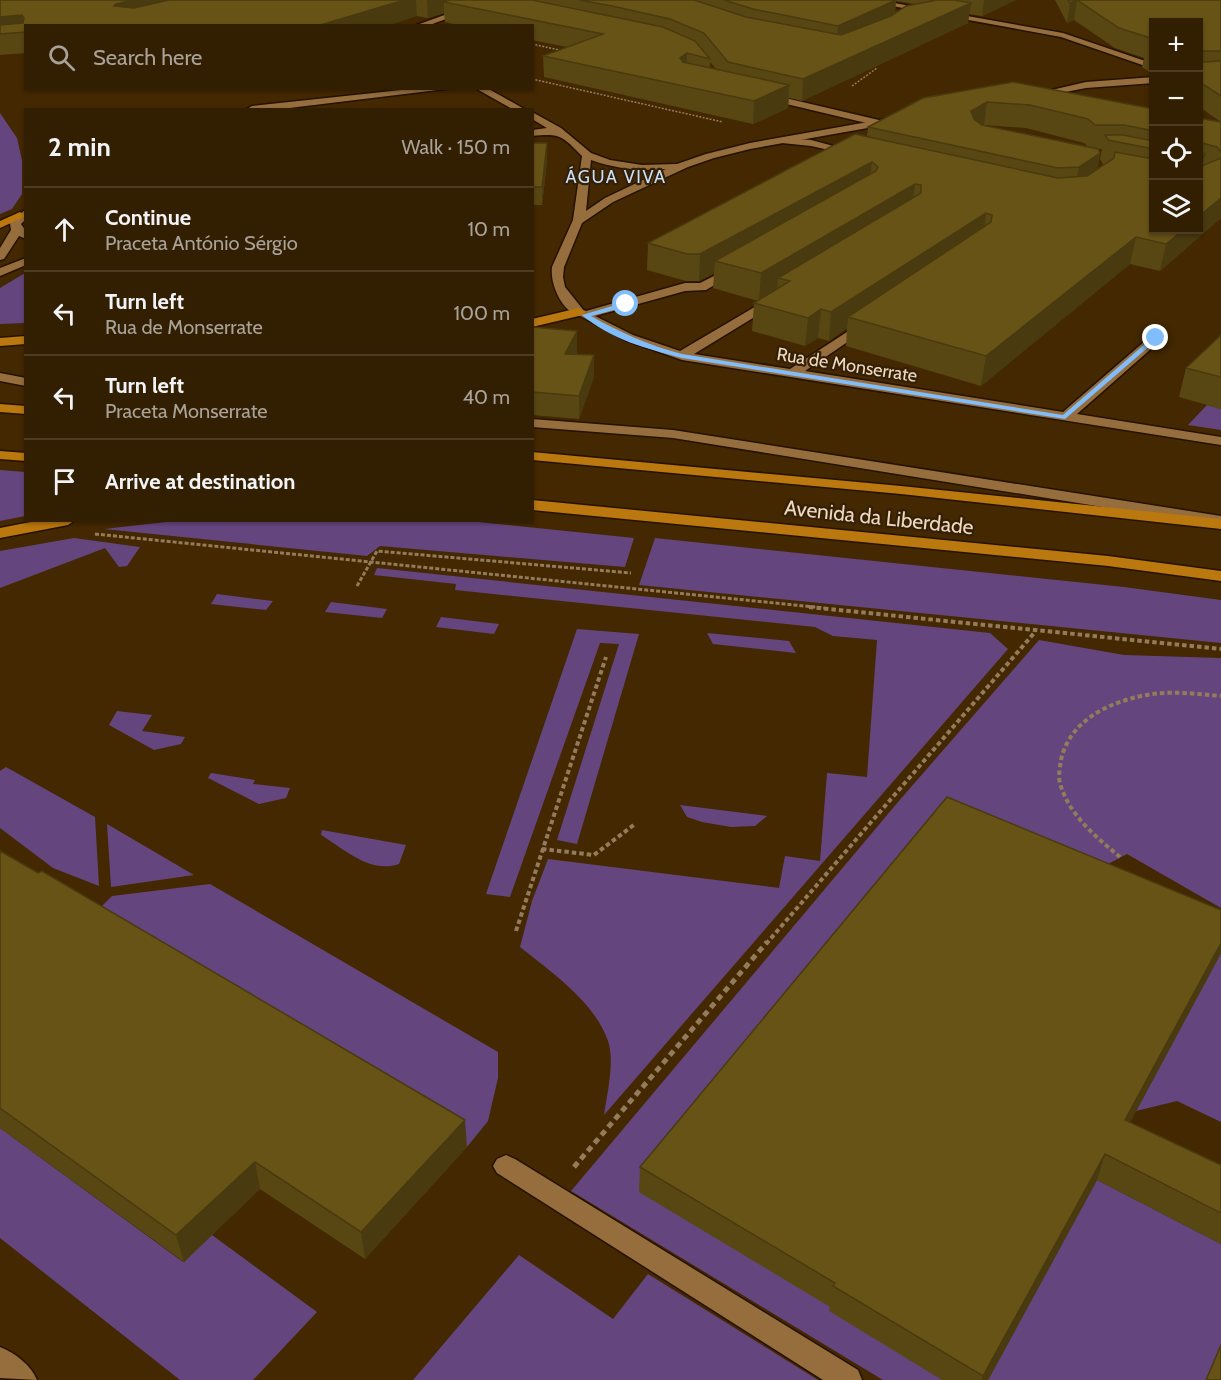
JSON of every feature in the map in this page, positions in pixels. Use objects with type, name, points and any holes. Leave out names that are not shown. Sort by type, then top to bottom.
[{"type":"highway","points":[[0,225],[23,214]]},
{"type":"highway","points":[[534,323],[582,314]]},
{"type":"highway","points":[[0,342],[24,340]]},
{"type":"highway","points":[[0,408],[24,410]]},
{"type":"highway","points":[[0,455],[24,458]]},
{"type":"highway","name":"Avenida da Liberdade","points":[[534,456],[1221,522]]},
{"type":"highway","name":"Avenida da Liberdade","points":[[534,506],[1108,561],[1221,576]]},
{"type":"highway","points":[[0,533],[58,522]]},
{"type":"street","points":[[424,24],[493,0]]},
{"type":"street","points":[[865,0],[1063,35],[1149,65]]},
{"type":"street","points":[[915,18],[955,15]]},
{"type":"street","points":[[1057,101],[1028,96],[1086,86],[1149,80]]},
{"type":"street","points":[[261,108],[431,90]]},
{"type":"street","points":[[482,90],[518,108]]},
{"type":"street","points":[[756,94],[879,123]]},
{"type":"street","points":[[534,117],[558,130],[587,155],[608,163],[624,167],[684,165]]},
{"type":"street","points":[[578,221],[609,200],[684,165],[750,146],[912,117]]},
{"type":"street","points":[[534,133],[558,130]]},
{"type":"street","points":[[785,141],[811,143],[860,154]]},
{"type":"street","name":"Rua de Monserrate","points":[[587,155],[578,221],[558,265],[556,282],[564,297],[582,314],[628,339],[647,347],[682,356],[1221,441]]},
{"type":"street","points":[[0,257],[21,233],[15,223],[23,214]]},
{"type":"street","points":[[0,272],[24,262]]},
{"type":"street","points":[[582,314],[685,287],[702,287],[740,265]]},
{"type":"street","points":[[682,356],[785,293]]},
{"type":"street","points":[[792,374],[876,316]]},
{"type":"street","points":[[1065,417],[1156,338]]},
{"type":"street","points":[[0,377],[24,382]]},
{"type":"street","points":[[534,423],[673,435],[1221,522]]},
{"type":"street","points":[[506,1166],[848,1380]]},
{"type":"street","points":[[0,1360],[23,1380]]},
{"type":"path","points":[[534,44],[566,51]]},
{"type":"path","points":[[868,64],[877,68]]},
{"type":"path","points":[[534,79],[731,124]]},
{"type":"path","points":[[88,534],[1221,649]]},
{"type":"path","points":[[357,586],[377,551],[631,573]]},
{"type":"path","points":[[551,1193],[1035,631]]},
{"type":"path","points":[[516,931],[606,657]]},
{"type":"path","points":[[1120,857],[1096,838],[1074,813],[1058,782],[1060,755],[1070,734],[1091,715],[1121,702],[1153,694],[1221,696]]},
{"type":"path","points":[[542,849],[594,855],[636,824]]},
{"type":"shaded area","points":[[0,113],[17,138],[22,160],[22,194],[12,209],[0,214]]},
{"type":"shaded area","points":[[24,274],[24,323],[0,324],[0,288]]},
{"type":"shaded area","points":[[1207,405],[1221,409],[1221,430],[1188,425]]},
{"type":"shaded area","points":[[0,470],[24,472],[24,516],[0,521]]},
{"type":"shaded area","points":[[166,522],[478,522],[634,538],[625,567],[380,546],[367,556],[104,529]]},
{"type":"shaded area","points":[[74,538],[140,547],[127,566],[119,567],[105,548],[0,588],[0,551]]},
{"type":"shaded area","points":[[655,538],[1124,587],[1221,600],[1221,643],[639,585]]},
{"type":"shaded area","points":[[377,568],[990,633],[1008,649],[604,1115],[611,1058],[608,1041],[601,1027],[593,1013],[570,988],[520,947],[532,901],[548,859],[779,888],[785,856],[820,861],[827,773],[867,777],[877,640],[833,636],[815,627],[455,590],[456,584],[374,575]]},
{"type":"shaded area","points":[[217,594],[273,601],[266,610],[211,604]]},
{"type":"shaded area","points":[[331,602],[387,609],[382,618],[325,612]]},
{"type":"shaded area","points":[[441,617],[499,624],[494,634],[436,627]]},
{"type":"shaded area","points":[[577,629],[639,634],[577,844],[557,840],[619,644],[600,643],[510,897],[486,894]]},
{"type":"shaded area","points":[[707,633],[789,641],[796,653],[713,644]]},
{"type":"shaded area","points":[[1039,640],[1124,655],[1221,658],[1221,908],[1127,854],[1093,872],[879,1154],[942,1380],[883,1380],[571,1191],[898,802]]},
{"type":"shaded area","points":[[117,711],[152,715],[142,731],[185,737],[181,744],[154,750],[109,725]]},
{"type":"shaded area","points":[[6,767],[95,817],[99,886],[53,868],[0,828],[0,771]]},
{"type":"shaded area","points":[[211,773],[255,780],[253,784],[290,788],[286,798],[259,804],[208,778]]},
{"type":"shaded area","points":[[680,805],[767,816],[755,826],[731,827],[687,817]]},
{"type":"shaded area","points":[[107,824],[194,875],[111,887]]},
{"type":"shaded area","points":[[322,830],[406,845],[399,864],[378,866],[348,853],[321,835]]},
{"type":"shaded area","points":[[210,884],[498,1052],[498,1078],[488,1121],[467,1147],[88,920],[112,896]]},
{"type":"shaded area","points":[[1221,953],[1221,1122],[1177,1101],[1136,1111]]},
{"type":"shaded area","points":[[0,1128],[183,1262],[212,1235],[317,1312],[253,1380],[180,1380],[0,1238]]},
{"type":"shaded area","points":[[1097,1180],[1221,1244],[1221,1345],[1206,1380],[988,1380]]},
{"type":"shaded area","points":[[519,1255],[613,1319],[648,1274],[818,1380],[413,1380]]},
{"type":"building","points":[[0,0],[133,0],[114,6],[134,8],[169,0],[404,0],[324,24],[24,24],[24,32],[0,34],[0,25],[23,23],[24,18],[22,15],[0,17]]},
{"type":"building","points":[[449,0],[532,0],[663,27],[695,41],[710,59],[687,53],[680,58],[683,62],[789,85],[754,101],[543,56],[603,34],[444,2]]},
{"type":"building","points":[[579,0],[694,0],[746,17],[841,35],[891,16],[906,6],[937,0],[971,3],[803,79],[728,62],[704,33],[670,19]]},
{"type":"building","points":[[724,0],[896,0],[838,26],[753,9]]},
{"type":"building","points":[[1077,0],[1221,0],[1221,51],[1203,51],[1203,18],[1149,18],[1149,37],[1119,28]]},
{"type":"building","points":[[1221,61],[1221,96],[1203,84],[1203,62]]},
{"type":"building","points":[[1013,82],[1149,108],[1149,130],[1124,125],[1095,125],[1088,119],[1030,105],[987,102],[971,111],[974,119],[982,125],[1098,149],[1100,153],[1079,167],[1058,168],[868,127],[923,98]]},
{"type":"building","points":[[1203,119],[1221,122],[1221,152],[1217,147],[1203,143]]},
{"type":"building","points":[[855,134],[1058,178],[1087,176],[1114,158],[1115,152],[1149,158],[1149,234],[1178,234],[1166,244],[1136,237],[986,356],[848,317],[991,222],[992,215],[986,213],[831,312],[821,309],[808,318],[754,303],[790,281],[778,278],[921,193],[921,185],[915,184],[761,273],[715,261],[876,171],[878,167],[872,162],[700,254],[687,254],[648,243]]},
{"type":"building","points":[[1105,135],[1123,135],[1149,140],[1149,148],[1108,140]]},
{"type":"building","points":[[534,143],[547,143],[542,187],[534,187]]},
{"type":"building","points":[[1221,158],[1221,198],[1203,213],[1203,166]]},
{"type":"building","points":[[534,327],[577,331],[565,354],[594,355],[579,396],[534,392]]},
{"type":"building","points":[[1221,335],[1221,377],[1186,368]]},
{"type":"building","points":[[947,797],[1221,910],[1221,943],[1125,1120],[1221,1165],[1221,1213],[1105,1154],[983,1376],[833,1286],[835,1283],[640,1167]]},
{"type":"building","points":[[0,851],[38,873],[42,871],[465,1120],[361,1232],[255,1162],[176,1235],[0,1108]]},
{"type":"building","points":[[1221,1345],[1221,1380],[1206,1380]]},
{"type":"district","name":"ÁGUA VIVA","points":[[616,177]]},
{"type":"route","points":[[626,304],[585,315],[619,335],[647,347],[682,356],[1065,417],[1156,338]]}]
